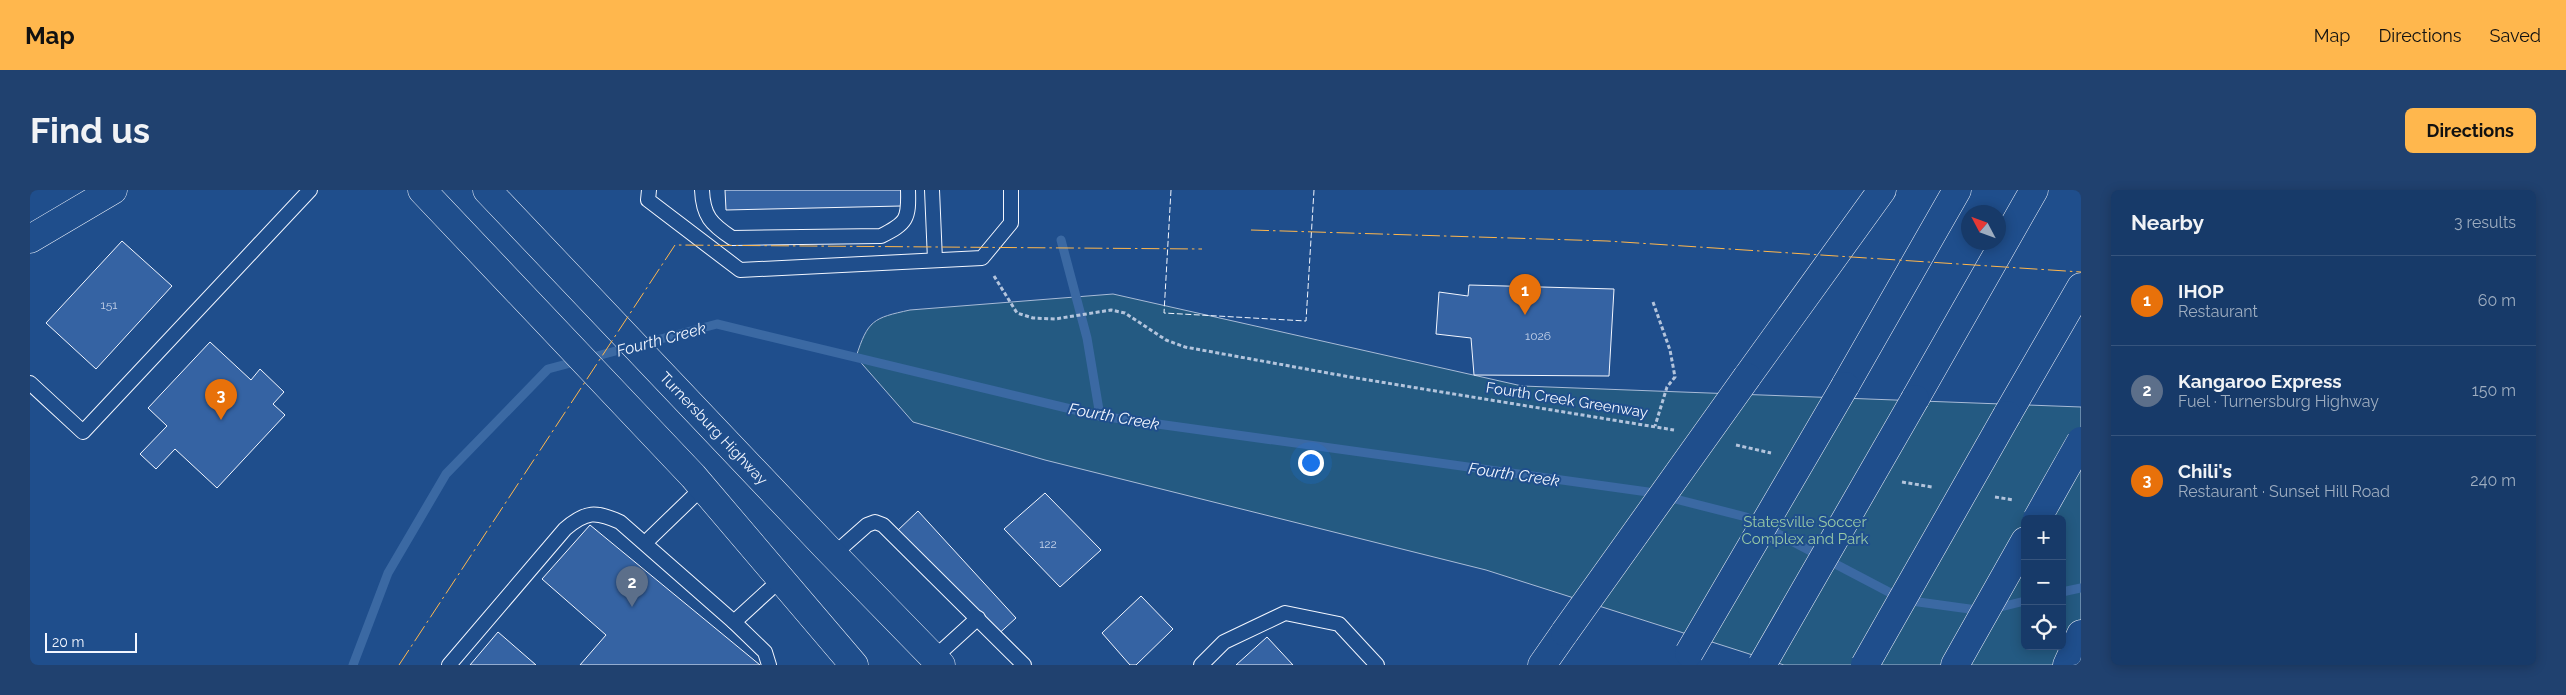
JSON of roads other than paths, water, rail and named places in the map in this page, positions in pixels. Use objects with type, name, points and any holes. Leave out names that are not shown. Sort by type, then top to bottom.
[{"type":"main road","points":[[30,239],[112,190]]},
{"type":"main road","points":[[422,190],[484,253],[698,482],[854,665]]},
{"type":"main road","name":"Turnersburg Highway","points":[[487,190],[833,555],[938,662]]},
{"type":"main road","points":[[1542,665],[1882,190]]},
{"type":"main road","points":[[1685,659],[1957,190]]},
{"type":"main road","points":[[1762,665],[2034,190]]},
{"type":"main road","points":[[1865,665],[2081,287]]},
{"type":"main road","points":[[2031,509],[2081,441]]},
{"type":"main road","points":[[1955,665],[2021,548]]},
{"type":"main road","points":[[2067,665],[2081,634]]},
{"type":"lane","points":[[30,383],[82,432],[310,190]]},
{"type":"lane","points":[[414,190],[451,219]]},
{"type":"lane","points":[[649,190],[648,200],[740,270],[982,258],[1011,223],[1011,190]]},
{"type":"lane","points":[[702,190],[706,216],[732,238],[881,236],[900,226],[909,211],[908,190]]},
{"type":"lane","points":[[932,190],[935,260]]},
{"type":"lane","points":[[645,543],[698,482]]},
{"type":"lane","points":[[449,665],[565,529],[578,518],[599,513],[620,522],[734,622],[765,652],[769,665]]},
{"type":"lane","points":[[833,555],[867,525],[875,522],[883,525],[1024,665]]},
{"type":"lane","points":[[734,622],[781,579]]},
{"type":"lane","points":[[1201,665],[1224,642],[1285,614],[1340,624],[1377,665]]},
{"type":"lane","points":[[938,662],[978,618]]},
{"type":"waterway","points":[[1061,240],[1087,338],[1100,416]]},
{"type":"waterway","name":"Fourth Creek","points":[[353,665],[388,573],[446,474],[548,369],[717,324],[1100,416],[1648,492],[1746,517],[1904,600],[1984,611],[2021,602]]},
{"type":"waterway","name":"Fourth Creek","points":[[2066,591],[2081,588]]},
{"type":"place","name":"IHOP","points":[[1525,315]]},
{"type":"place","name":"Chili's","points":[[221,420]]},
{"type":"place","name":"Kangaroo Express","points":[[632,607]]},
{"type":"park label","name":"Statesville Soccer Complex and Park","points":[[1805,530]]}]
